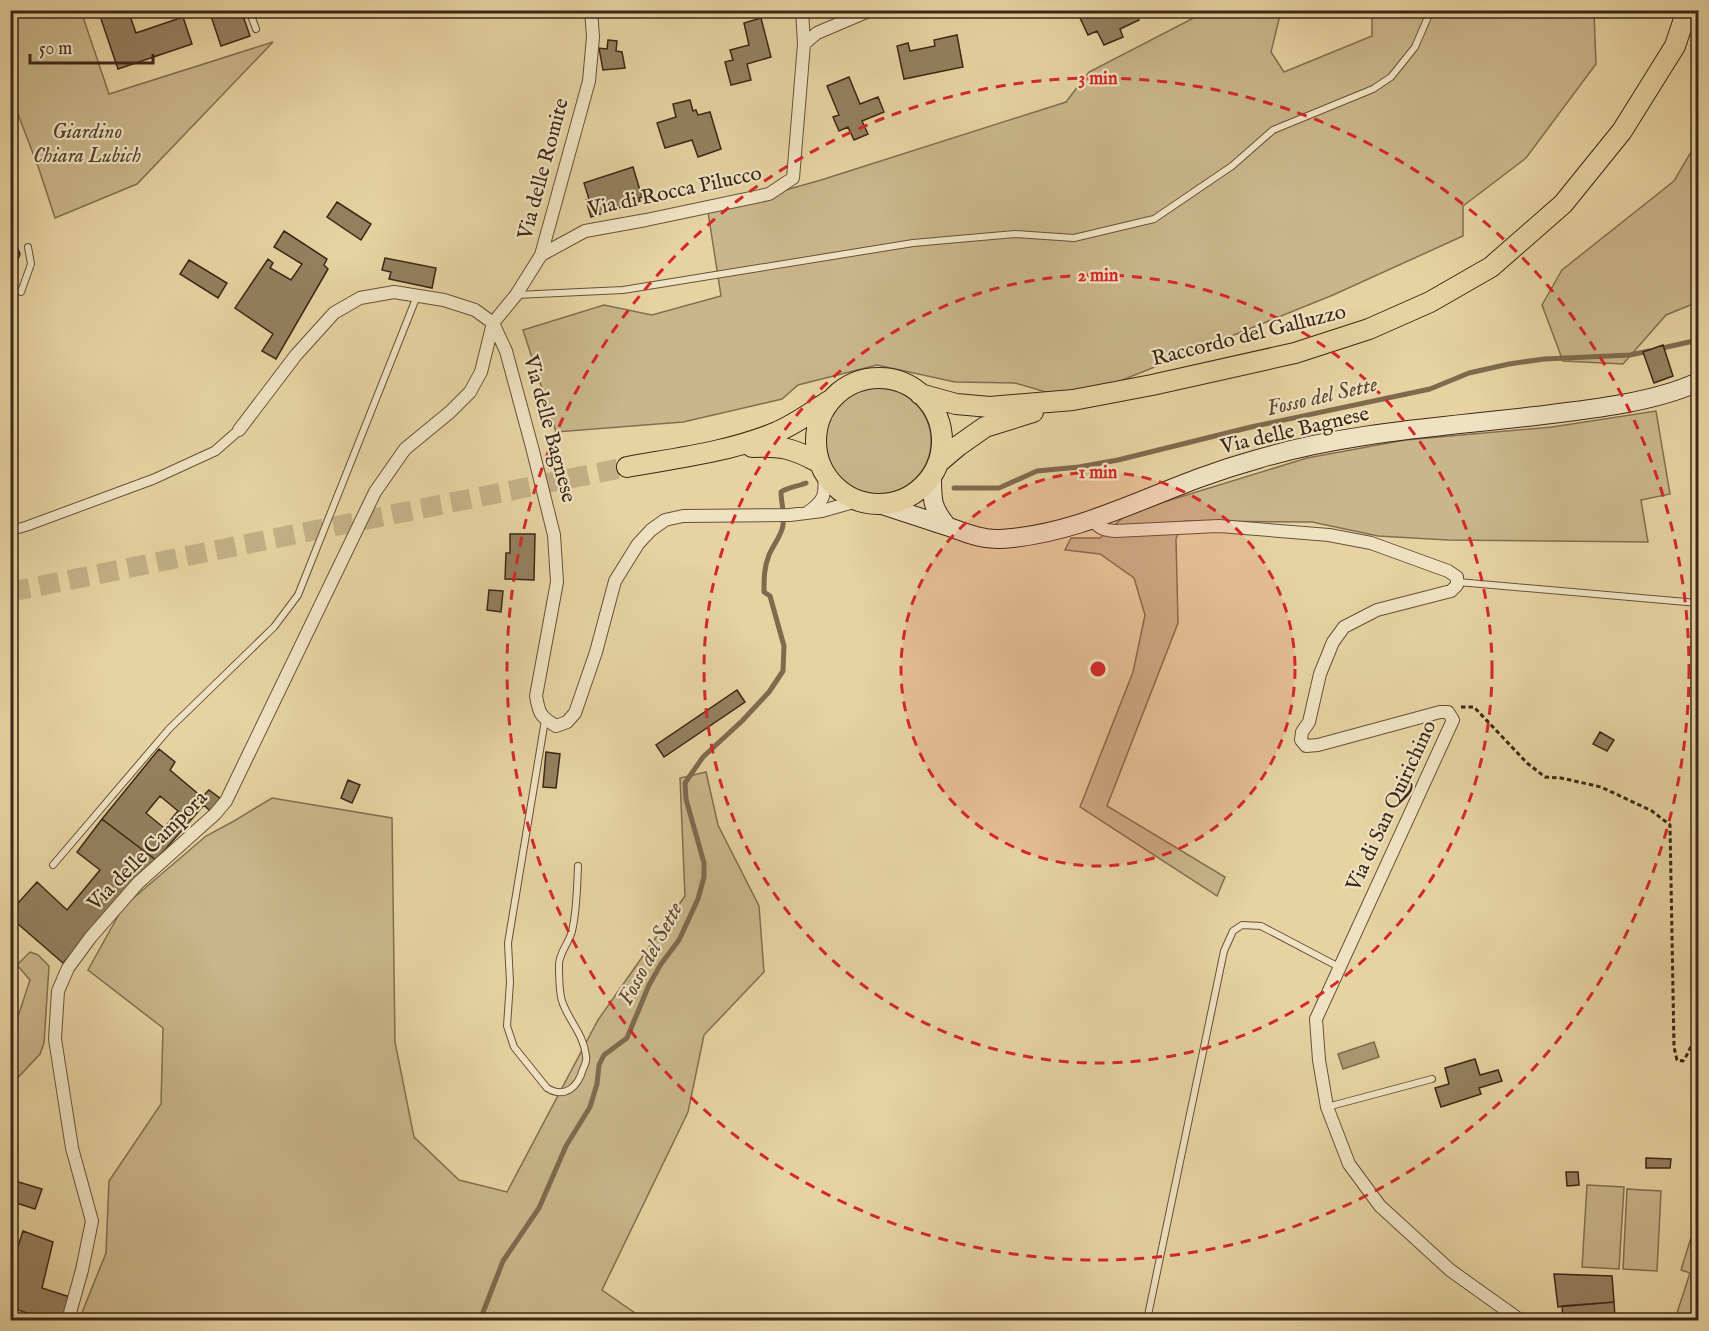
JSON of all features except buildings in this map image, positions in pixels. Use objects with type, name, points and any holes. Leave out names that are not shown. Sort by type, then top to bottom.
[{"type":"main road","name":"Raccordo del Galluzzo","points":[[920,394],[956,404],[990,407],[1072,400],[1152,386],[1295,352],[1370,329],[1430,302],[1491,267],[1563,204],[1622,131],[1675,46],[1687,10]]},
{"type":"main road","points":[[735,447],[777,432],[804,418],[854,383],[882,378],[906,384],[928,402],[937,416],[942,444],[935,470],[934,506],[937,514],[947,526]]},
{"type":"main road","name":"Via delle Bagnese","points":[[879,504],[973,536],[998,540],[1036,534],[1093,520],[1203,476],[1260,458],[1345,438],[1572,412],[1635,401],[1683,389],[1698,382]]},
{"type":"main road","points":[[821,468],[815,448],[816,429],[823,410],[831,399]]},
{"type":"main road","name":"Raccordo del Galluzzo","points":[[935,470],[958,446],[985,427],[1072,400]]},
{"type":"main road","points":[[627,467],[735,447],[778,446],[798,452],[821,468],[836,488],[857,501],[879,504],[902,500],[915,493],[935,470]]},
{"type":"street","name":"Via delle Romite","points":[[493,323],[516,295],[541,255],[589,81],[593,38],[591,10]]},
{"type":"street","name":"Via di Rocca Pilucco","points":[[541,255],[585,231],[769,194],[793,178],[804,44],[802,10]]},
{"type":"street","points":[[804,44],[817,33],[871,10]]},
{"type":"street","points":[[10,531],[154,478],[215,451],[239,430],[296,355],[334,313],[360,298],[394,292],[444,300],[475,310],[493,323]]},
{"type":"street","name":"Via delle Bagnese","points":[[493,323],[506,351],[554,535],[556,582],[536,696],[538,712],[545,720]]},
{"type":"street","name":"Via delle Campora","points":[[68,1320],[82,1270],[92,1221],[72,1148],[55,1039],[58,991],[68,968],[90,938],[138,883],[215,814],[226,801],[375,492],[405,449],[450,412],[470,392],[482,372],[493,323]]},
{"type":"street","points":[[807,513],[819,505],[823,499],[825,489],[821,468]]},
{"type":"street","points":[[545,720],[556,726],[567,722],[575,713],[596,652],[615,581],[638,544],[651,530],[665,520],[683,516],[790,515],[822,512],[857,501]]},
{"type":"street","points":[[1093,520],[1103,530],[1115,531],[1220,526],[1329,535],[1371,543],[1448,571],[1457,577],[1458,582]]},
{"type":"street","name":"Via di San Quirichino","points":[[1458,582],[1451,591],[1377,610],[1344,627],[1333,642],[1320,674],[1309,722],[1302,732],[1301,740],[1306,746],[1318,746],[1440,712],[1448,712],[1453,720],[1316,1020],[1318,1060],[1327,1107],[1349,1164],[1380,1206],[1450,1270],[1521,1320]]},
{"type":"lane","points":[[249,10],[256,29]]},
{"type":"lane","points":[[516,295],[623,290],[913,243],[1015,234],[1074,238],[1154,219],[1232,166],[1273,130],[1373,89],[1391,77],[1415,47],[1431,10]]},
{"type":"lane","points":[[21,292],[31,264],[28,247]]},
{"type":"lane","points":[[53,865],[169,729],[274,627],[298,595],[417,296]]},
{"type":"lane","points":[[1458,582],[1698,603]]},
{"type":"lane","points":[[545,720],[508,943],[510,982],[507,1026],[514,1047],[546,1088],[553,1092],[565,1092],[575,1086],[582,1075],[586,1057],[581,1037],[562,1001],[559,966],[560,954],[572,933],[578,866]]},
{"type":"lane","points":[[1147,1320],[1224,951],[1233,931],[1242,925],[1261,926],[1339,967]]},
{"type":"lane","points":[[1327,1107],[1432,1079]]},
{"type":"path","points":[[144,10],[145,15],[158,10]]},
{"type":"path","points":[[1448,712],[1463,707],[1474,707],[1527,763],[1545,777],[1561,778],[1601,787],[1652,811],[1670,825],[1674,1047],[1677,1060],[1683,1061],[1688,1054],[1698,1018]]},
{"type":"green space","name":"Giardino Chiara Lubich","points":[[11,10],[27,16],[29,11],[81,11],[109,94],[273,42],[137,184],[55,218],[11,96]]},
{"type":"green space","points":[[1207,11],[1281,11],[1271,52],[1284,72],[1372,36],[1372,11],[1594,11],[1596,64],[1526,158],[1463,206],[1463,236],[1333,295],[1073,400],[1015,383],[955,382],[877,365],[798,385],[782,399],[683,422],[556,432],[523,330],[604,305],[652,315],[721,296],[708,212],[821,180],[1066,102],[1089,72]]},
{"type":"green space","points":[[1698,140],[1698,302],[1666,315],[1623,364],[1563,361],[1542,305],[1562,270],[1674,181]]},
{"type":"green space","points":[[878,388],[898,392],[915,404],[927,421],[931,441],[927,461],[915,478],[898,490],[878,494],[858,490],[841,478],[829,461],[825,441],[829,421],[841,404],[858,392]]},
{"type":"green space","points":[[1656,411],[1670,494],[1641,500],[1648,542],[1448,540],[1378,536],[1312,522],[1184,521],[1176,539],[1178,623],[1107,806],[1225,877],[1217,896],[1080,807],[1133,672],[1145,615],[1134,578],[1100,554],[1065,550],[1071,538],[1100,538],[1128,513],[1307,458],[1405,440],[1552,427]]},
{"type":"green space","points":[[706,772],[718,825],[759,906],[764,972],[704,1035],[688,1112],[602,1290],[645,1320],[79,1320],[106,1253],[109,1181],[161,1104],[163,1028],[88,970],[123,907],[206,836],[272,798],[392,818],[395,1042],[414,1137],[459,1180],[507,1192],[598,1020],[685,896],[680,778]]},
{"type":"green space","points":[[30,952],[38,955],[49,966],[44,1043],[40,1054],[11,1085],[11,1038],[30,980],[17,965]]},
{"type":"green space","points":[[1587,1185],[1624,1187],[1619,1269],[1582,1267]]},
{"type":"green space","points":[[1627,1189],[1661,1191],[1657,1271],[1623,1269]]},
{"type":"green space","points":[[1694,1228],[1698,1230],[1698,1320],[1677,1313],[1690,1273],[1681,1270]]},
{"type":"shaded area","points":[[1374,1042],[1379,1057],[1343,1069],[1338,1054]]},
{"type":"waterway","name":"Fosso del Sette","points":[[1658,349],[1698,340]]},
{"type":"waterway","name":"Fosso del Sette","points":[[954,488],[999,488],[1037,471],[1118,460],[1251,427],[1430,389],[1469,373],[1509,364],[1544,359],[1630,355],[1649,351]]},
{"type":"waterway","name":"Fosso del Sette","points":[[480,1320],[503,1261],[539,1208],[566,1146],[590,1107],[597,1084],[599,1065],[604,1055],[627,1038],[649,985],[679,940],[698,899],[704,877],[704,863],[686,799],[685,783],[703,757],[769,692],[783,671],[784,646],[770,596],[764,592],[766,564],[782,529],[784,516],[781,492],[806,483]]},
{"type":"tunnel","points":[[10,592],[627,467]]}]
